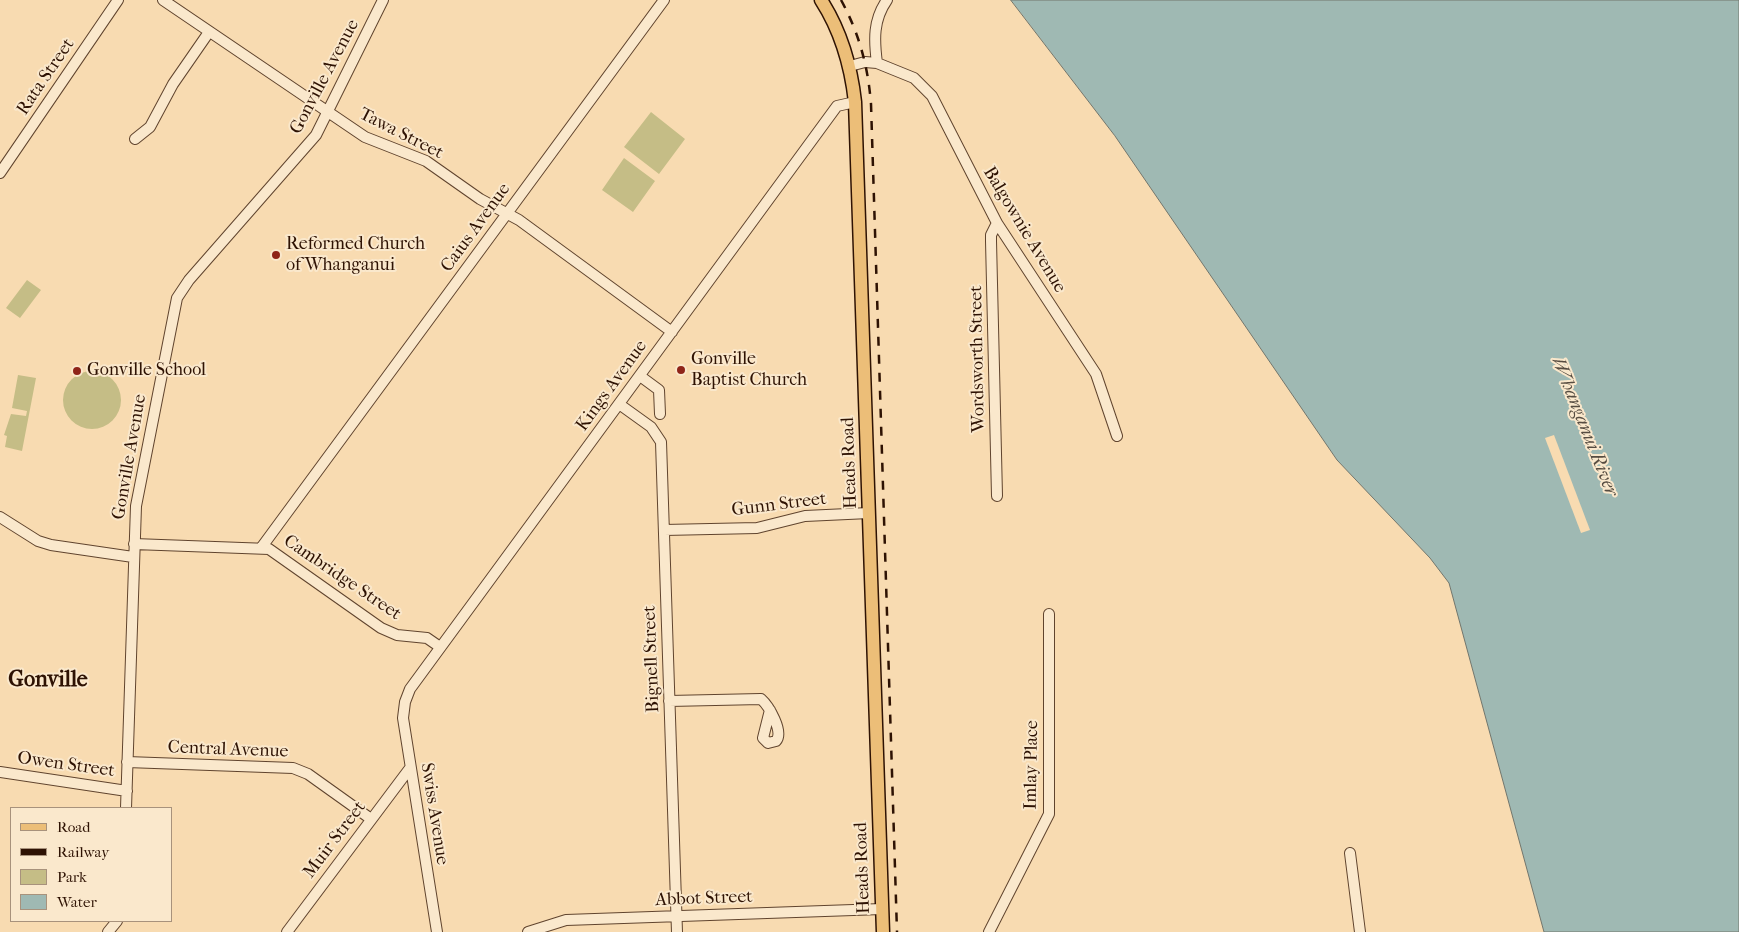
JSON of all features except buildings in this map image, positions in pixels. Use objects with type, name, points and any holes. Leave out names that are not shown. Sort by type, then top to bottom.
[{"type":"main road","name":"Heads Road","points":[[821,0],[833,21],[850,66],[855,102],[883,932]]},
{"type":"street","name":"Rata Street","points":[[0,173],[118,0]]},
{"type":"street","name":"Tawa Street","points":[[163,0],[365,137],[426,161],[480,199],[508,213],[533,229],[672,332]]},
{"type":"street","name":"Gonville Avenue","points":[[126,807],[133,557],[137,499],[177,298],[189,280],[307,147],[329,113],[384,0]]},
{"type":"street","name":"Caius Avenue","points":[[261,548],[664,0]]},
{"type":"street","points":[[877,63],[874,35],[876,24],[887,0]]},
{"type":"street","points":[[135,140],[150,127],[173,84],[209,32]]},
{"type":"street","name":"Balgownie Avenue","points":[[850,66],[865,62],[877,63],[914,78],[926,89],[997,223],[1096,374],[1117,436]]},
{"type":"street","name":"Kings Avenue","points":[[405,702],[410,689],[440,647],[837,106],[855,102]]},
{"type":"street","name":"Wordsworth Street","points":[[997,223],[991,235],[991,241],[997,496]]},
{"type":"street","points":[[640,376],[659,390],[660,414]]},
{"type":"street","name":"Bignell Street","points":[[619,404],[651,427],[661,442],[677,932]]},
{"type":"street","name":"Gunn Street","points":[[664,530],[757,528],[805,516],[869,513]]},
{"type":"street","points":[[0,517],[38,541],[51,545],[133,557]]},
{"type":"street","name":"Cambridge Street","points":[[134,544],[269,548],[381,628],[397,635],[427,638],[440,647]]},
{"type":"street","name":"Imlay Place","points":[[989,932],[1050,814],[1049,614]]},
{"type":"street","points":[[669,701],[754,697],[761,699],[770,710]]},
{"type":"street","name":"Swiss Avenue","points":[[405,702],[403,718],[437,932]]},
{"type":"street","name":"Central Avenue","points":[[127,762],[293,768],[308,774],[371,819]]},
{"type":"street","name":"Muir Street","points":[[287,932],[410,768]]},
{"type":"street","name":"Owen Street","points":[[0,772],[126,791]]},
{"type":"street","points":[[1350,853],[1360,932]]},
{"type":"street","name":"Abbot Street","points":[[528,932],[566,920],[882,909]]},
{"type":"street","points":[[108,932],[116,922]]},
{"type":"green space","points":[[651,112],[685,139],[659,174],[624,147]]},
{"type":"green space","points":[[624,158],[655,181],[633,212],[602,190]]},
{"type":"green space","points":[[27,280],[41,290],[20,318],[6,308]]},
{"type":"green space","points":[[92,371],[108,376],[116,384],[121,400],[116,416],[108,424],[92,429],[76,424],[68,416],[63,400],[68,384],[76,376]]},
{"type":"green space","points":[[18,375],[36,378],[22,451],[5,447],[7,436],[4,435],[11,414],[26,416],[27,411],[12,408]]},
{"type":"water","name":"Whanganui River","points":[[1011,0],[1739,0],[1739,932],[1544,932],[1449,583],[1430,558],[1337,460],[1115,136]]},
{"type":"pier","points":[[1554,435],[1590,530],[1581,533],[1545,438]]},
{"type":"railway","points":[[841,0],[862,50],[868,76],[871,104],[897,932]]},
{"type":"place","name":"Reformed Church of Whanganui","points":[[276,255]]},
{"type":"place","name":"Gonville Baptist Church","points":[[681,370]]},
{"type":"place","name":"Gonville School","points":[[77,371]]},
{"type":"district","name":"Gonville","points":[[48,681]]}]
